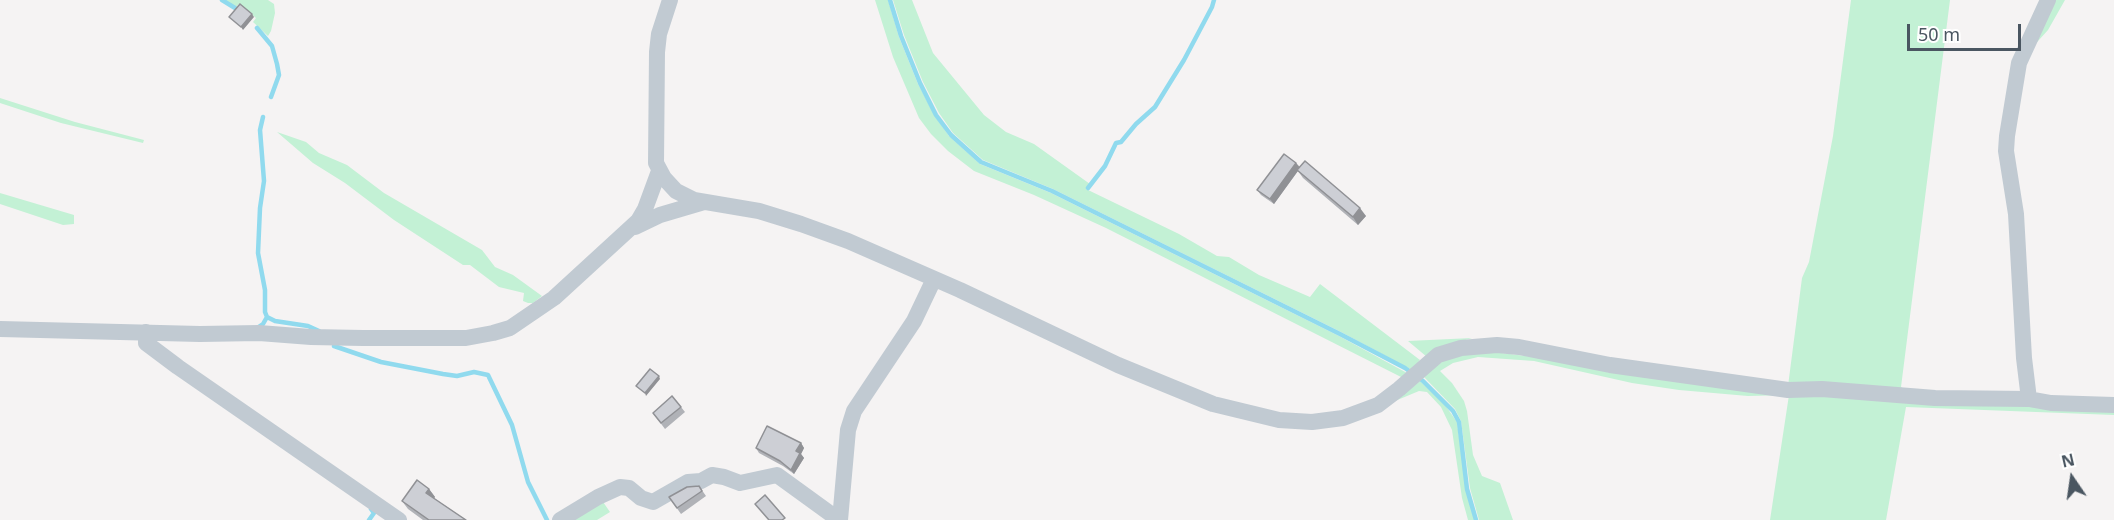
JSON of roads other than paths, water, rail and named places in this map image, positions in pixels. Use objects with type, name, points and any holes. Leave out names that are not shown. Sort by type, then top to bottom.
[{"type":"street","points":[[670,0],[659,34],[657,52],[656,163],[659,171],[676,190],[694,200],[759,212],[848,241],[1118,365],[1213,404],[1279,420],[1312,423],[1357,414],[1378,405],[1438,355],[1478,345],[1497,345],[1519,347],[1610,365],[1788,390],[1822,389],[1935,398],[2029,399],[2051,403],[2114,405]]},
{"type":"street","points":[[2029,399],[2024,358],[2016,214],[2006,151],[2019,63],[2048,0]]},
{"type":"street","points":[[0,329],[200,334],[259,333],[363,338],[466,338],[493,333],[510,328],[538,311],[587,270],[627,232],[638,221],[645,209],[659,171]]},
{"type":"street","points":[[627,232],[660,215],[705,202]]},
{"type":"street","points":[[839,520],[848,430],[854,411],[914,321],[934,279]]},
{"type":"street","points":[[146,332],[146,343],[170,361],[399,520]]},
{"type":"street","points":[[560,520],[598,497],[620,487],[629,488],[641,498],[652,502],[688,482],[701,481],[712,476],[740,483],[777,475],[839,520]]},
{"type":"waterway","points":[[222,0],[235,8]]},
{"type":"waterway","points":[[890,0],[901,36],[936,115],[951,135],[981,162],[1052,191],[1340,334],[1405,368],[1423,381],[1453,411],[1459,422],[1467,489],[1476,520]]},
{"type":"waterway","points":[[1088,188],[1105,166],[1116,143],[1121,142],[1155,107],[1184,60],[1214,0]]},
{"type":"waterway","points":[[257,28],[272,46],[277,64],[279,75],[271,97]]},
{"type":"waterway","points":[[263,117],[260,130],[264,181],[258,253],[265,290],[265,312],[267,317],[275,321],[308,326],[319,331]]},
{"type":"waterway","points":[[257,328],[267,317]]},
{"type":"waterway","points":[[334,346],[381,362],[443,374],[457,376],[474,372],[488,375],[512,425],[528,482],[547,520]]},
{"type":"waterway","points":[[369,520],[374,513],[371,509]]}]
